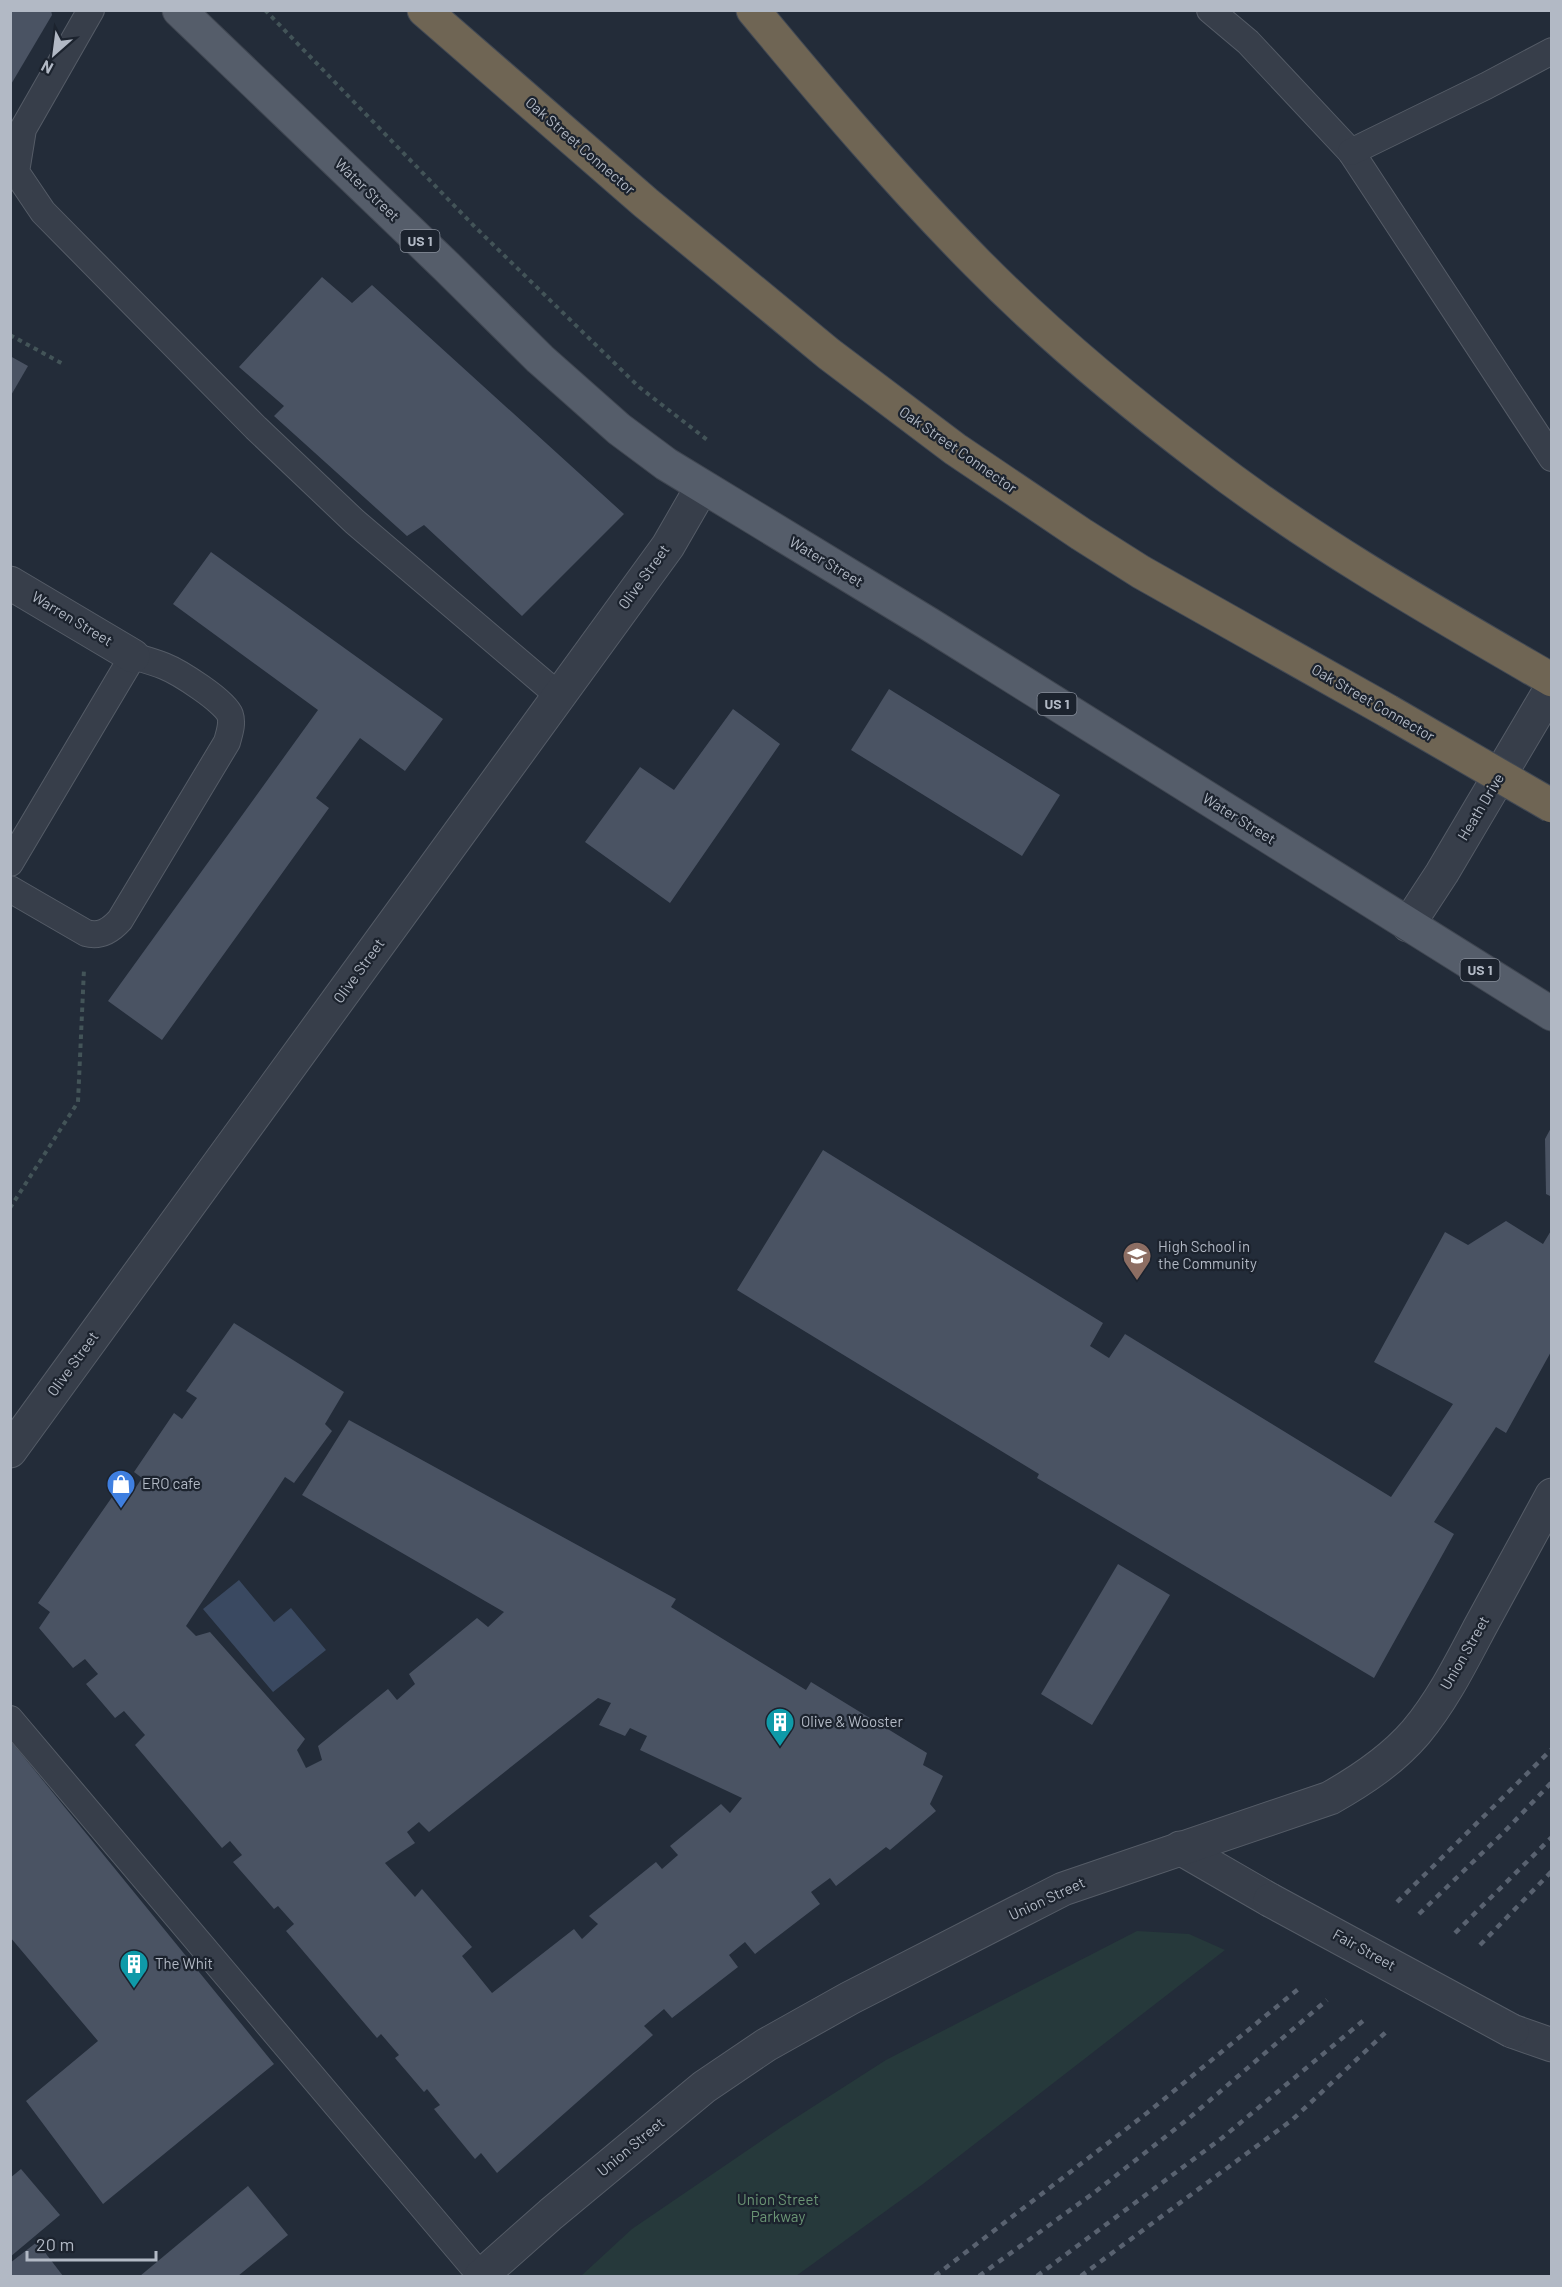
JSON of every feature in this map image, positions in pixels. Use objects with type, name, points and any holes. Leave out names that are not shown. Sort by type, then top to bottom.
[{"type":"highway","name":"Oak Street Connector","points":[[424,10],[645,203],[830,354],[955,449],[1141,572],[1551,806]]},
{"type":"highway","points":[[753,10],[894,174],[978,264],[1095,371],[1205,460],[1326,545],[1551,680]]},
{"type":"main road","name":"Water Street","points":[[179,10],[540,359],[619,429],[702,487],[939,630],[1551,1014]]},
{"type":"street","name":"Olive Street","points":[[10,1451],[668,546],[702,487]]},
{"type":"street","name":"Warren Street","points":[[10,583],[133,656]]},
{"type":"street","name":"Heath Drive","points":[[1408,925],[1442,873],[1551,687]]},
{"type":"street","name":"Union Street","points":[[481,2277],[551,2214],[704,2087],[766,2045],[850,1998],[1063,1889],[1330,1798],[1356,1784],[1398,1751],[1432,1710],[1467,1652],[1551,1495]]},
{"type":"street","name":"Fair Street","points":[[1180,1848],[1270,1900],[1512,2031],[1551,2045]]},
{"type":"lane","points":[[91,10],[23,129],[16,172],[43,212],[256,428],[355,522],[558,695]]},
{"type":"lane","points":[[1210,10],[1248,42],[1351,152],[1551,458]]},
{"type":"lane","points":[[1351,152],[1486,86],[1551,51]]},
{"type":"lane","points":[[10,863],[133,656],[166,667],[219,700],[227,709],[231,718],[231,730],[227,742],[120,920],[108,931],[99,934],[86,933],[10,889]]},
{"type":"lane","points":[[10,1719],[481,2277]]},
{"type":"path","points":[[265,10],[474,226],[639,387],[687,426]]},
{"type":"path","points":[[10,335],[63,364]]},
{"type":"path","points":[[10,1208],[78,1102],[86,933]]},
{"type":"green space","name":"Union Street Parkway","points":[[1137,1931],[1189,1934],[1225,1950],[923,2184],[796,2276],[581,2276],[632,2229],[783,2126],[886,2060]]},
{"type":"water","points":[[239,1580],[274,1622],[291,1608],[326,1650],[273,1692],[203,1609]]},
{"type":"building","points":[[10,10],[51,10],[52,15],[10,86]]},
{"type":"building","points":[[322,277],[352,303],[372,285],[624,514],[522,616],[424,525],[407,536],[274,416],[284,406],[239,367]]},
{"type":"building","points":[[10,356],[28,366],[10,397]]},
{"type":"building","points":[[211,552],[443,719],[405,771],[360,738],[316,798],[329,808],[162,1040],[108,1001],[318,710],[173,604]]},
{"type":"building","points":[[889,689],[1060,795],[1022,856],[851,750]]},
{"type":"building","points":[[733,709],[780,744],[670,903],[585,842],[640,767],[674,790]]},
{"type":"building","points":[[1552,1126],[1552,1197],[1546,1194],[1545,1139]]},
{"type":"building","points":[[823,1150],[1103,1323],[1090,1346],[1109,1358],[1125,1334],[1391,1497],[1453,1404],[1374,1362],[1445,1232],[1468,1245],[1506,1221],[1543,1244],[1552,1229],[1552,1350],[1506,1433],[1496,1427],[1434,1522],[1454,1534],[1374,1678],[1037,1478],[1039,1474],[737,1290]]},
{"type":"building","name":"Olive & Wooster","points":[[234,1323],[344,1392],[325,1424],[332,1431],[294,1483],[285,1477],[186,1626],[196,1636],[210,1632],[305,1739],[297,1750],[306,1768],[322,1760],[318,1746],[388,1689],[397,1700],[415,1684],[409,1674],[477,1618],[488,1627],[504,1612],[302,1495],[349,1420],[676,1599],[671,1607],[806,1690],[811,1682],[927,1753],[923,1765],[943,1776],[930,1804],[936,1811],[890,1850],[886,1847],[836,1886],[830,1878],[811,1892],[820,1904],[755,1954],[745,1942],[729,1955],[738,1967],[672,2018],[664,2009],[644,2026],[653,2035],[497,2173],[481,2153],[475,2159],[434,2109],[440,2105],[427,2089],[424,2092],[395,2058],[399,2055],[381,2034],[377,2038],[286,1931],[294,1924],[278,1906],[274,1909],[233,1862],[242,1855],[230,1841],[222,1848],[135,1745],[145,1735],[124,1711],[115,1718],[86,1684],[98,1674],[85,1659],[73,1668],[39,1628],[50,1612],[38,1603],[117,1490],[129,1498],[142,1478],[134,1472],[174,1413],[182,1419],[197,1398],[186,1391]],"holes":[[[598,1698],[611,1703],[599,1725],[625,1736],[630,1728],[647,1736],[640,1750],[742,1798],[730,1813],[721,1804],[670,1846],[678,1855],[662,1869],[656,1862],[589,1916],[598,1924],[582,1939],[574,1929],[492,1993],[462,1956],[472,1947],[422,1889],[415,1897],[385,1863],[415,1843],[407,1832],[419,1822],[429,1832]]]},
{"type":"building","points":[[1118,1564],[1170,1595],[1092,1725],[1041,1694]]},
{"type":"building","name":"The Whit","points":[[10,1740],[274,2064],[103,2204],[26,2101],[98,2041],[10,1937]]},
{"type":"building","points":[[21,2169],[60,2215],[10,2257],[10,2178]]},
{"type":"building","points":[[248,2186],[288,2235],[238,2276],[140,2276]]},
{"type":"building","points":[[37,2242],[63,2276],[10,2276],[10,2263]]},
{"type":"railway","points":[[1397,1902],[1552,1749]]},
{"type":"railway","points":[[1419,1914],[1552,1782]]},
{"type":"railway","points":[[1455,1933],[1552,1837]]},
{"type":"railway","points":[[1480,1945],[1552,1871]]},
{"type":"railway","points":[[935,2276],[1147,2113],[1302,1986]]},
{"type":"railway","points":[[979,2276],[1095,2192],[1188,2119],[1327,2000]]},
{"type":"railway","points":[[1037,2276],[1222,2138],[1364,2020]]},
{"type":"railway","points":[[1081,2276],[1292,2120],[1386,2032]]},
{"type":"place","name":"High School in the Community","points":[[1137,1282]]},
{"type":"place","name":"ERO cafe","points":[[121,1510]]},
{"type":"place","name":"Olive & Wooster","points":[[780,1748]]},
{"type":"place","name":"The Whit","points":[[134,1990]]}]
